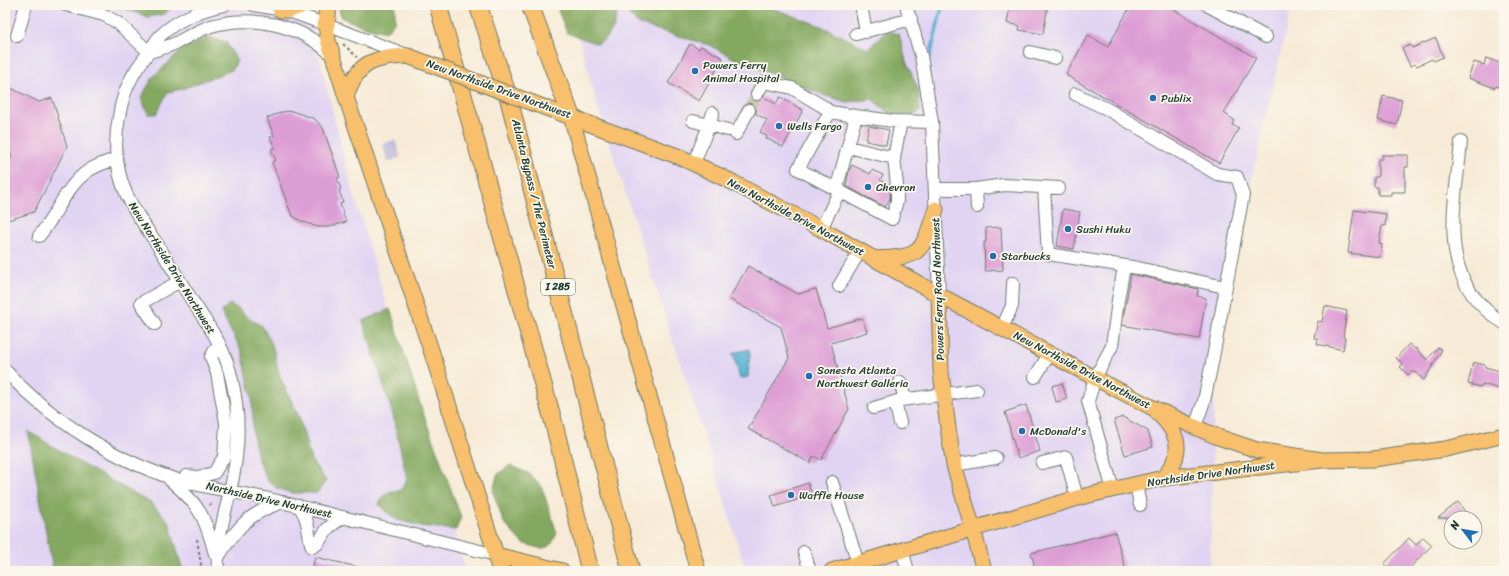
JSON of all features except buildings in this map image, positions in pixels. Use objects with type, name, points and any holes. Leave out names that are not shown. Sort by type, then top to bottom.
[{"type":"highway","points":[[281,9],[289,9],[302,5]]},
{"type":"highway","points":[[326,25],[328,5]]},
{"type":"highway","points":[[438,5],[554,424],[590,571]]},
{"type":"highway","name":"Atlanta Bypass / The Perimeter","points":[[478,5],[508,96],[631,571]]},
{"type":"highway","points":[[530,5],[571,116]]},
{"type":"highway","points":[[496,555],[500,571]]},
{"type":"main road","points":[[326,25],[328,40],[346,97],[433,356],[496,555]]},
{"type":"main road","points":[[346,97],[349,85],[355,75],[369,62],[390,56],[408,56]]},
{"type":"main road","name":"New Northside Drive Northwest","points":[[408,56],[694,163],[821,229],[938,295],[1095,378],[1194,427],[1257,450],[1322,460]]},
{"type":"main road","points":[[571,116],[698,571]]},
{"type":"main road","points":[[874,259],[903,257],[920,250],[926,239],[936,209]]},
{"type":"main road","name":"Powers Ferry Road Northwest","points":[[938,295],[943,394],[954,465],[984,571]]},
{"type":"main road","points":[[1149,406],[1165,420],[1171,428],[1177,441],[1178,448],[1175,461],[1163,478]]},
{"type":"main road","name":"Northside Drive Northwest","points":[[843,569],[1077,498],[1163,478],[1322,460],[1373,459],[1446,449],[1504,434]]},
{"type":"main road","name":"Northside Drive Northwest","points":[[496,555],[562,571]]},
{"type":"street","points":[[17,36],[26,5]]},
{"type":"street","points":[[66,5],[104,15],[118,23],[149,52],[167,47],[211,26],[233,22],[244,22],[267,23],[300,33],[318,42],[334,57]]},
{"type":"street","name":"New Northside Drive Northwest","points":[[218,565],[220,530],[236,460],[238,435],[237,415],[230,374],[226,358],[219,343],[131,205],[123,185],[116,159],[116,132],[121,103],[133,75],[159,37],[171,27],[185,19],[198,13],[224,5]]},
{"type":"street","name":"New Northside Drive Northwest","points":[[254,5],[281,9],[408,56]]},
{"type":"street","name":"Powers Ferry Road Northwest","points":[[906,5],[921,56],[932,122],[936,189],[938,295]]},
{"type":"street","points":[[1207,5],[1266,37]]},
{"type":"street","points":[[862,11],[861,33],[911,19]]},
{"type":"street","points":[[1030,52],[1055,58]]},
{"type":"street","points":[[757,94],[764,82],[792,88],[830,112],[901,121],[932,122]]},
{"type":"street","points":[[1075,94],[1107,108],[1217,174],[1237,177],[1242,195],[1209,378],[1204,401],[1194,427]]},
{"type":"street","points":[[693,121],[709,124],[732,132],[749,110]]},
{"type":"street","points":[[830,112],[798,169],[892,219],[897,201],[898,185],[894,158],[901,121]]},
{"type":"street","points":[[694,163],[712,113]]},
{"type":"street","points":[[821,229],[840,192],[838,183],[856,116]]},
{"type":"street","points":[[1461,142],[1453,231],[1454,253],[1460,271],[1469,289],[1480,304],[1504,323]]},
{"type":"street","points":[[848,147],[894,158]]},
{"type":"street","points":[[39,236],[68,193],[87,171],[116,159]]},
{"type":"street","points":[[936,189],[976,189],[1004,185],[1059,188]]},
{"type":"street","points":[[1044,187],[1048,254],[1225,287]]},
{"type":"street","points":[[976,189],[977,207]]},
{"type":"street","points":[[839,286],[860,251]]},
{"type":"street","points":[[1113,490],[1088,401],[1095,378],[1112,346],[1124,267]]},
{"type":"street","points":[[155,324],[142,303],[180,281]]},
{"type":"street","points":[[1002,328],[1012,306],[1013,283]]},
{"type":"street","points":[[164,475],[198,477],[214,473],[224,457],[226,423],[217,373],[211,358],[219,343]]},
{"type":"street","points":[[1035,377],[1050,353]]},
{"type":"street","name":"Northside Drive Northwest","points":[[5,370],[45,408],[74,429],[120,456],[148,470],[186,482],[283,502],[496,555]]},
{"type":"street","points":[[900,382],[900,424]]},
{"type":"street","points":[[874,408],[900,401],[977,390]]},
{"type":"street","points":[[1042,462],[1066,457],[1077,498]]},
{"type":"street","points":[[954,465],[996,458]]},
{"type":"street","points":[[164,475],[183,491],[200,510],[210,536],[218,565]]},
{"type":"street","points":[[832,482],[843,569]]},
{"type":"street","points":[[1136,484],[1140,504]]},
{"type":"street","points":[[218,565],[231,538],[249,518],[264,509],[283,502]]},
{"type":"street","points":[[299,506],[307,519],[308,536],[312,547],[317,544],[328,528],[343,517]]},
{"type":"street","points":[[902,550],[908,571]]},
{"type":"street","points":[[804,552],[810,571]]},
{"type":"path","points":[[342,42],[361,61]]},
{"type":"path","points":[[209,504],[216,506]]},
{"type":"path","points":[[197,537],[202,571]]},
{"type":"shaded area","points":[[5,5],[306,5],[352,188],[466,571],[183,571],[174,540],[151,503],[85,466],[29,431],[53,571],[5,571]]},
{"type":"shaded area","points":[[570,5],[1277,5],[1290,13],[1215,339],[1210,571],[746,571],[597,105]]},
{"type":"shaded area","points":[[395,140],[401,157],[388,162],[382,144]]},
{"type":"green space","points":[[106,5],[173,5],[165,14],[148,17],[123,8]]},
{"type":"green space","points":[[340,5],[395,5],[395,21],[386,32],[369,28],[342,18],[339,10]]},
{"type":"green space","points":[[556,5],[619,5],[611,32],[598,44],[567,33]]},
{"type":"green space","points":[[620,5],[764,5],[821,26],[868,49],[887,31],[899,34],[906,61],[918,89],[920,111],[912,116],[889,113],[872,99],[847,102],[826,96],[737,60],[709,45],[638,24]]},
{"type":"green space","points":[[208,37],[226,42],[237,61],[232,70],[182,89],[168,92],[156,114],[148,114],[141,98],[153,77],[183,49]]},
{"type":"green space","points":[[229,304],[238,308],[248,318],[262,326],[272,344],[280,377],[299,417],[311,460],[326,481],[317,493],[291,493],[277,488],[267,480],[259,462],[253,435],[252,399],[242,351],[223,317],[222,311]]},
{"type":"green space","points":[[390,309],[422,410],[461,517],[456,530],[420,526],[395,519],[379,505],[384,495],[393,491],[401,490],[407,479],[392,412],[363,321]]},
{"type":"green space","points":[[28,431],[85,466],[151,503],[169,522],[183,571],[53,571]]},
{"type":"green space","points":[[510,465],[528,473],[541,485],[557,533],[551,545],[542,549],[522,543],[504,523],[493,492],[497,475]]},
{"type":"water","points":[[749,349],[748,377],[740,379],[733,353]]},
{"type":"waterway","points":[[930,57],[942,7],[941,5]]},
{"type":"tunnel","points":[[749,110],[757,94]]},
{"type":"place","name":"Powers Ferry Animal Hospital","points":[[695,71]]},
{"type":"place","name":"Publix","points":[[1153,98]]},
{"type":"place","name":"Wells Fargo","points":[[779,126]]},
{"type":"place","name":"Chevron","points":[[868,187]]},
{"type":"place","name":"Sushi Huku","points":[[1068,229]]},
{"type":"place","name":"Starbucks","points":[[993,256]]},
{"type":"place","name":"Sonesta Atlanta Northwest Galleria","points":[[809,376]]},
{"type":"place","name":"McDonald's","points":[[1022,431]]},
{"type":"place","name":"Waffle House","points":[[791,495]]}]
